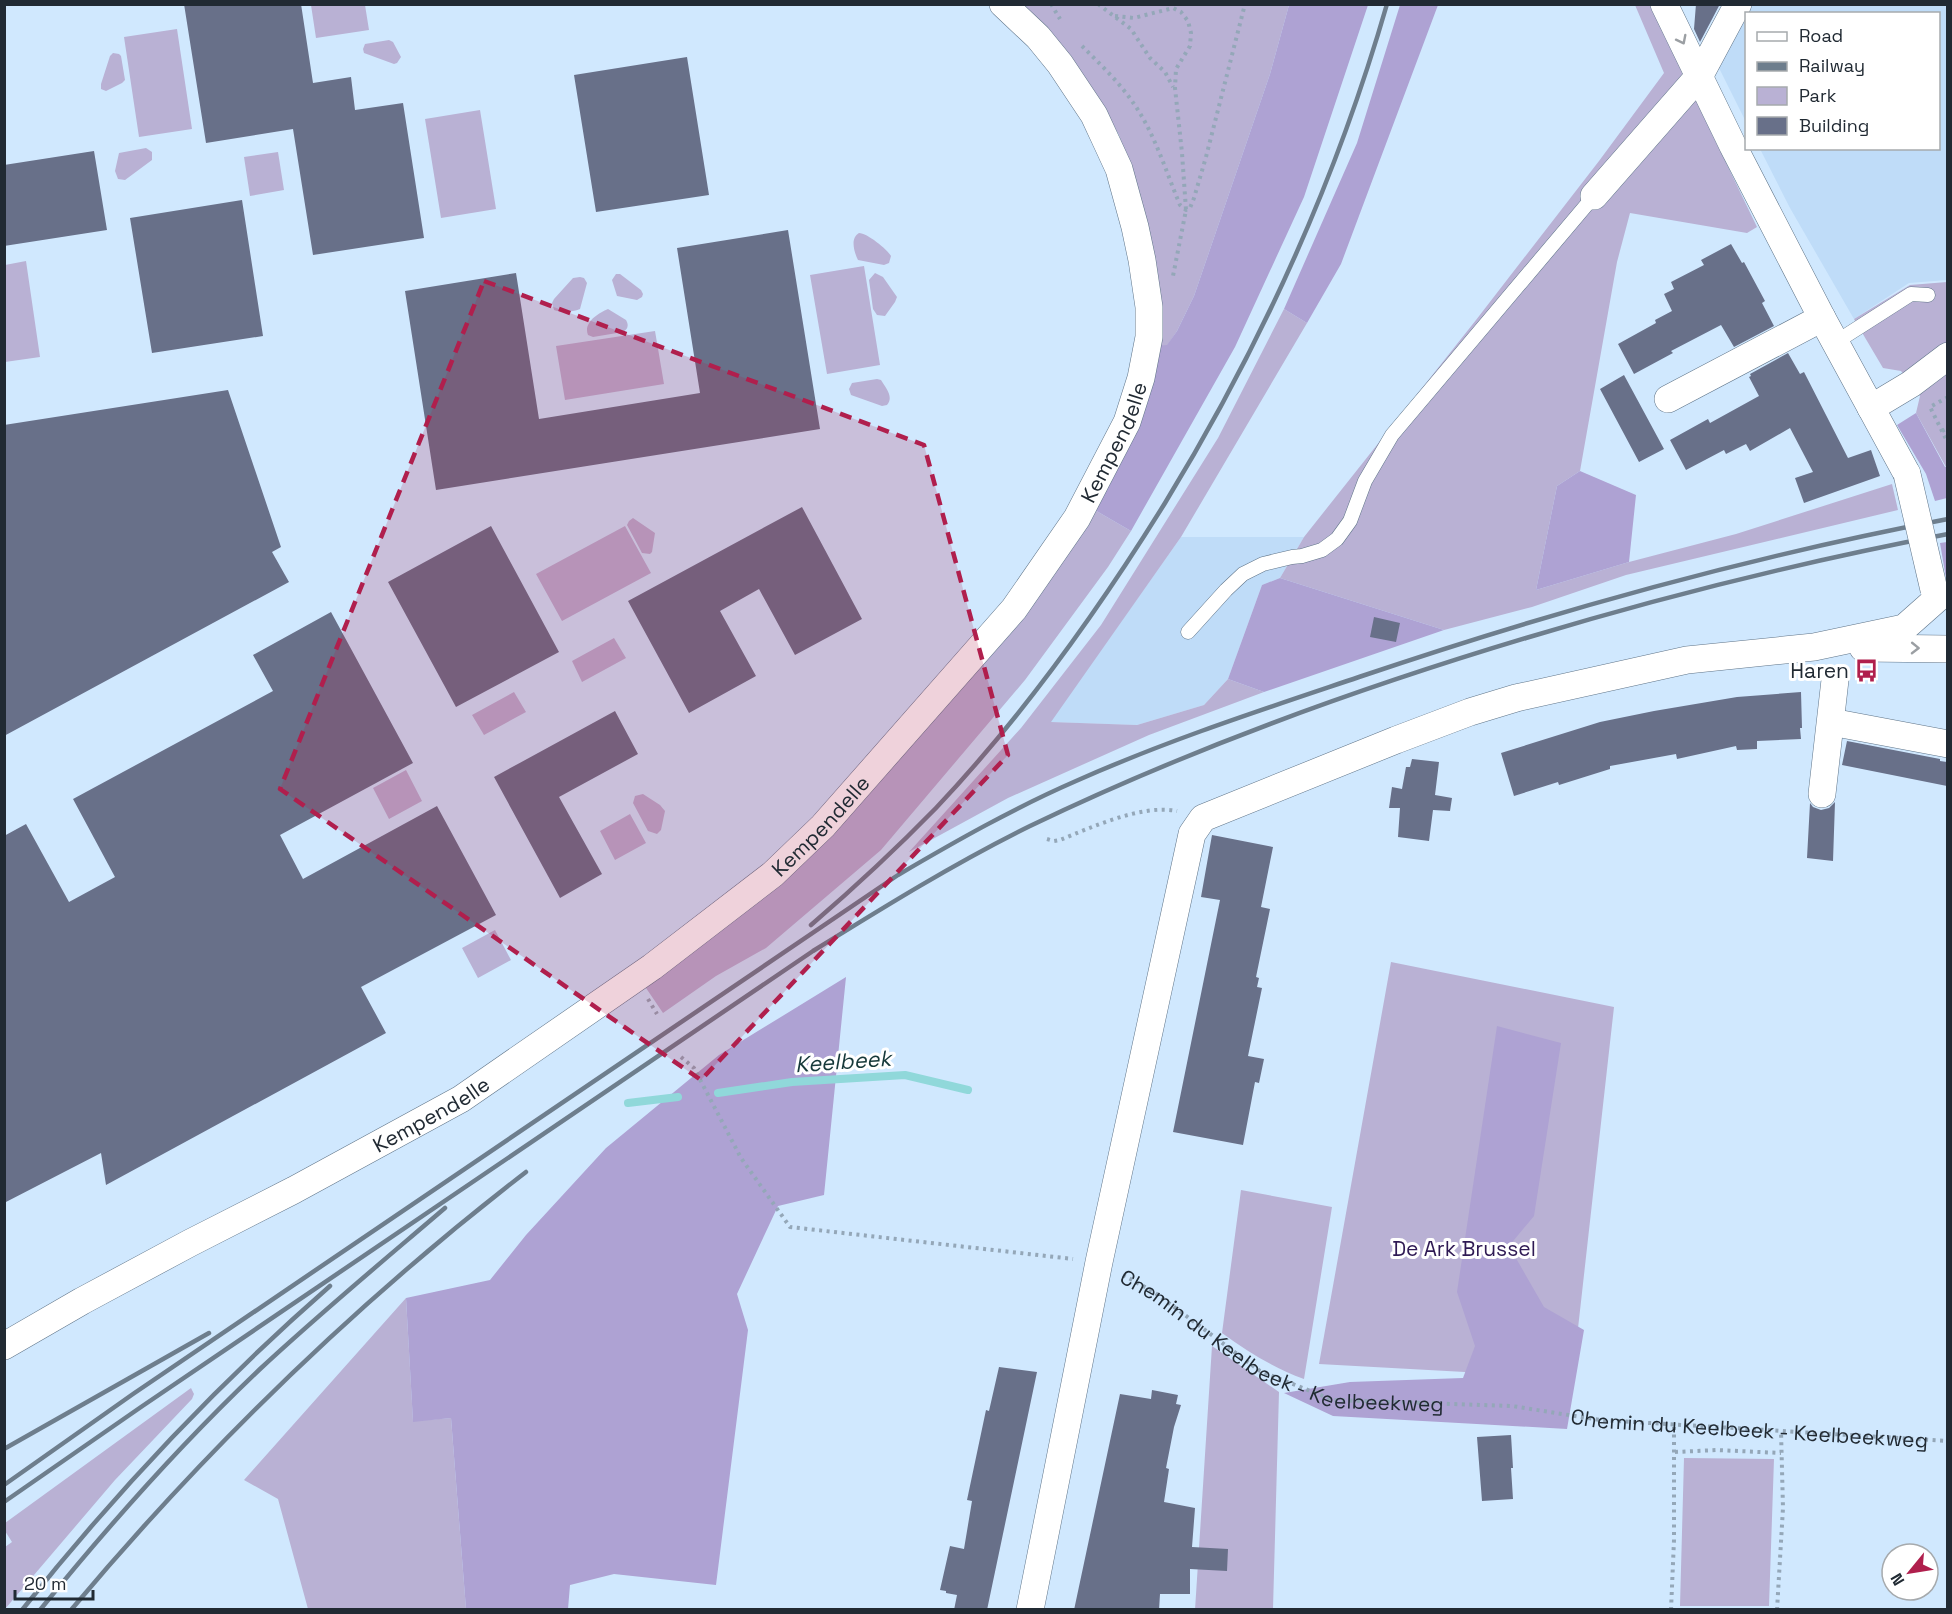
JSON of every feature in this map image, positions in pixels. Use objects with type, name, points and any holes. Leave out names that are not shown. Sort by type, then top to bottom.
[{"type":"street","name":"Kempendelle","points":[[4,1346],[82,1301],[461,1099],[645,996],[823,826],[1014,609],[1077,518],[1126,422],[1141,378],[1149,337],[1149,317],[1142,260],[1127,197],[1107,143],[1078,89],[1038,37],[1003,4]]},
{"type":"street","points":[[1030,1610],[1099,1262],[1192,834],[1203,818],[1470,712],[1516,699],[1687,660],[1814,647],[1904,628],[1940,598],[1907,474],[1822,318],[1733,146],[1664,4]]},
{"type":"street","points":[[1594,196],[1700,75],[1738,4]]},
{"type":"street","points":[[1668,399],[1822,318]]},
{"type":"street","points":[[1871,408],[1911,384],[1947,356]]},
{"type":"street","points":[[1814,647],[1947,649]]},
{"type":"street","points":[[1822,794],[1835,680]]},
{"type":"street","points":[[1831,722],[1947,744]]},
{"type":"lane","points":[[1188,632],[1243,574],[1263,564],[1322,550],[1337,539],[1350,521],[1365,481],[1392,435],[1594,196]]},
{"type":"lane","points":[[1836,342],[1911,294],[1928,295]]},
{"type":"path","points":[[1051,4],[1066,27]]},
{"type":"path","points":[[1098,4],[1131,29],[1150,58],[1165,72],[1175,88]]},
{"type":"path","points":[[1186,210],[1190,208],[1194,198],[1206,157],[1245,4]]},
{"type":"path","points":[[1115,16],[1134,18],[1173,8],[1181,12],[1188,21],[1191,33],[1190,46],[1176,69],[1175,88],[1186,210],[1172,278]]},
{"type":"path","points":[[1079,43],[1135,105],[1180,205],[1186,210]]},
{"type":"path","points":[[1947,397],[1930,407],[1947,443]]},
{"type":"path","points":[[1942,431],[1947,428]]},
{"type":"path","points":[[1047,839],[1060,840],[1103,823],[1153,810],[1171,810],[1203,818]]},
{"type":"path","name":"Chemin du Keelbeek - Keelbeekweg","points":[[681,1057],[694,1068],[741,1158],[790,1227],[1099,1262],[1154,1292],[1260,1371],[1332,1400],[1512,1406],[1600,1420],[1947,1440]]},
{"type":"path","points":[[1671,1610],[1674,1540],[1674,1424]]},
{"type":"path","points":[[1777,1610],[1783,1508],[1782,1431]]},
{"type":"path","points":[[1675,1452],[1717,1450],[1781,1452]]},
{"type":"highlighted area","points":[[484,281],[924,445],[1008,755],[701,1080],[280,789]]},
{"type":"shaded area","points":[[1732,5],[1947,5],[1947,280],[1909,283],[1854,319],[1790,208],[1761,150],[1940,150],[1940,12],[1745,12],[1745,120],[1708,46]]},
{"type":"shaded area","points":[[1181,537],[1304,537],[1280,578],[1262,585],[1228,679],[1204,705],[1137,725],[1050,722]]},
{"type":"green space","points":[[311,5],[365,5],[369,30],[316,38]]},
{"type":"green space","points":[[1015,5],[1289,5],[1270,74],[1194,296],[1167,346],[1155,346],[1141,208],[1119,135],[1087,80]]},
{"type":"green space","points":[[1289,5],[1368,5],[1304,197],[1235,347],[1131,531],[1093,509],[1155,346],[1167,345],[1177,331],[1194,296],[1270,74]]},
{"type":"green space","points":[[1400,5],[1438,5],[1341,264],[1307,323],[1284,309],[1357,143]]},
{"type":"green space","points":[[1635,5],[1653,5],[1757,227],[1747,233],[1630,213],[1617,262],[1580,471],[1557,486],[1536,590],[1629,562],[1736,534],[1892,484],[1898,510],[1626,575],[1532,607],[1444,630],[1280,578],[1304,537],[1476,320],[1664,73]]},
{"type":"green space","points":[[177,29],[192,129],[139,137],[124,37]]},
{"type":"green space","points":[[389,40],[393,42],[401,57],[397,63],[394,64],[364,53],[365,44]]},
{"type":"green space","points":[[113,53],[121,56],[125,80],[106,91],[101,89],[101,84]]},
{"type":"green space","points":[[480,110],[496,209],[441,218],[425,119]]},
{"type":"green space","points":[[146,148],[152,152],[152,160],[125,180],[118,179],[115,171],[119,153]]},
{"type":"green space","points":[[278,152],[284,190],[250,196],[244,157]]},
{"type":"green space","points":[[859,233],[872,238],[885,249],[891,256],[889,263],[884,265],[858,260],[854,249],[854,238]]},
{"type":"green space","points":[[26,261],[40,357],[5,362],[5,265]]},
{"type":"green space","points":[[864,266],[880,365],[827,374],[810,275]]},
{"type":"green space","points":[[875,273],[883,277],[897,297],[885,316],[877,315],[873,309],[869,280]]},
{"type":"green space","points":[[616,274],[620,274],[641,290],[642,297],[637,300],[617,296],[612,280]]},
{"type":"green space","points":[[573,278],[584,278],[587,283],[580,309],[567,312],[554,310],[552,303],[554,299]]},
{"type":"green space","points":[[1947,282],[1946,467],[1916,413],[1920,396],[1901,371],[1883,368],[1854,319],[1910,285]]},
{"type":"green space","points":[[608,309],[626,320],[628,325],[626,330],[593,337],[588,335],[589,323]]},
{"type":"green space","points":[[1284,309],[1307,323],[1181,537],[1051,722],[1137,725],[1204,705],[1228,679],[1264,692],[1149,735],[1008,798],[909,852],[1021,728],[1101,625],[1218,438]]},
{"type":"green space","points":[[655,331],[664,384],[565,400],[556,346]]},
{"type":"green space","points":[[881,380],[888,392],[890,399],[887,405],[882,406],[851,395],[849,389],[852,383]]},
{"type":"green space","points":[[1916,413],[1947,467],[1947,498],[1935,501],[1926,474],[1897,425]]},
{"type":"green space","points":[[1580,471],[1636,495],[1629,562],[1536,590],[1557,486]]},
{"type":"green space","points":[[1093,509],[1131,531],[1108,567],[1025,680],[881,850],[766,948],[716,976],[663,1013],[646,988],[654,969],[775,879]]},
{"type":"green space","points":[[633,518],[655,533],[650,554],[642,553],[627,525]]},
{"type":"green space","points":[[625,526],[651,573],[562,621],[536,574]]},
{"type":"green space","points":[[1948,542],[1947,584],[1940,543]]},
{"type":"green space","points":[[1280,578],[1444,630],[1264,692],[1228,679],[1262,585]]},
{"type":"green space","points":[[614,638],[626,658],[582,682],[572,661]]},
{"type":"green space","points":[[514,692],[526,712],[484,735],[472,715]]},
{"type":"green space","points":[[406,770],[422,801],[389,819],[373,788]]},
{"type":"green space","points":[[643,794],[665,811],[661,830],[657,834],[648,831],[633,803],[635,796]]},
{"type":"green space","points":[[630,814],[646,843],[615,860],[600,831]]},
{"type":"green space","points":[[495,930],[511,960],[478,978],[462,948]]},
{"type":"green space","name":"De Ark Brussel","points":[[1391,962],[1614,1007],[1573,1373],[1520,1394],[1465,1372],[1319,1364]]},
{"type":"green space","points":[[846,977],[824,1195],[778,1206],[737,1294],[748,1330],[716,1585],[614,1574],[570,1585],[568,1609],[466,1609],[451,1418],[413,1422],[406,1298],[490,1280],[526,1235],[606,1148],[719,1055]]},
{"type":"green space","points":[[1497,1026],[1561,1043],[1534,1216],[1509,1246],[1544,1307],[1584,1330],[1567,1429],[1333,1416],[1284,1393],[1350,1382],[1463,1378],[1475,1346],[1457,1292]]},
{"type":"green space","points":[[1241,1190],[1332,1207],[1304,1379],[1262,1359],[1222,1333]]},
{"type":"green space","points":[[406,1298],[413,1421],[451,1418],[466,1609],[308,1609],[278,1499],[244,1480]]},
{"type":"green space","points":[[1212,1346],[1279,1392],[1273,1609],[1195,1610]]},
{"type":"green space","points":[[191,1388],[194,1394],[192,1399],[115,1480],[5,1609],[5,1547],[12,1542],[5,1531],[5,1523]]},
{"type":"green space","points":[[1684,1458],[1774,1459],[1769,1606],[1680,1606]]},
{"type":"building","points":[[184,4],[301,4],[313,83],[351,77],[355,110],[403,103],[424,238],[313,255],[293,129],[206,143]]},
{"type":"building","points":[[1696,4],[1720,4],[1700,42],[1694,29]]},
{"type":"building","points":[[687,57],[709,195],[596,212],[574,75]]},
{"type":"building","points":[[94,151],[107,230],[4,246],[4,165]]},
{"type":"building","points":[[242,200],[263,336],[152,353],[130,218]]},
{"type":"building","points":[[788,230],[820,429],[436,490],[405,291],[516,273],[539,419],[700,393],[677,248]]},
{"type":"building","points":[[1731,244],[1742,263],[1744,262],[1765,301],[1762,303],[1774,326],[1734,347],[1721,325],[1671,351],[1673,353],[1634,374],[1618,344],[1656,323],[1655,320],[1672,311],[1664,294],[1674,289],[1671,282],[1704,265],[1701,260]]},
{"type":"building","points":[[1788,353],[1800,374],[1804,372],[1848,458],[1871,450],[1880,476],[1804,503],[1795,478],[1813,472],[1790,428],[1750,451],[1746,444],[1726,454],[1724,450],[1686,470],[1670,440],[1708,419],[1710,423],[1759,396],[1749,377],[1750,374]]},
{"type":"building","points":[[1624,375],[1664,449],[1639,462],[1600,389]]},
{"type":"building","points":[[228,390],[281,547],[272,552],[289,582],[4,736],[4,425]]},
{"type":"building","points":[[802,507],[862,619],[795,655],[759,589],[720,611],[756,676],[689,713],[628,601]]},
{"type":"building","points":[[491,526],[559,652],[456,707],[388,582]]},
{"type":"building","points":[[331,612],[413,763],[280,835],[303,879],[437,806],[496,915],[361,987],[386,1033],[106,1185],[101,1153],[4,1203],[4,836],[26,824],[69,902],[115,877],[73,799],[273,691],[253,655]]},
{"type":"building","points":[[1374,617],[1400,623],[1396,642],[1370,637]]},
{"type":"building","points":[[1801,692],[1801,739],[1757,741],[1757,749],[1737,750],[1736,746],[1677,759],[1676,754],[1610,766],[1610,769],[1559,785],[1558,782],[1514,796],[1501,753],[1600,722],[1654,711],[1737,697]]},
{"type":"building","points":[[615,711],[638,754],[559,797],[602,874],[560,898],[494,777]]},
{"type":"building","points":[[1847,741],[1947,762],[1947,786],[1842,765]]},
{"type":"building","points":[[1412,759],[1439,762],[1435,795],[1452,798],[1450,811],[1433,810],[1429,841],[1398,837],[1400,808],[1389,808],[1392,787],[1402,789],[1406,767],[1410,767]]},
{"type":"building","points":[[1835,802],[1833,861],[1807,858],[1810,803],[1821,810],[1829,808]]},
{"type":"building","points":[[1212,835],[1273,847],[1261,907],[1270,909],[1256,977],[1259,978],[1257,987],[1262,988],[1248,1056],[1264,1059],[1259,1083],[1255,1082],[1243,1145],[1173,1132],[1220,900],[1201,897]]},
{"type":"building","points":[[999,1367],[1037,1372],[987,1610],[954,1610],[957,1595],[940,1590],[950,1546],[964,1549],[972,1501],[967,1500],[986,1410],[989,1411]]},
{"type":"building","points":[[1152,1390],[1178,1395],[1176,1404],[1181,1405],[1166,1468],[1169,1469],[1164,1502],[1195,1508],[1192,1547],[1228,1549],[1227,1571],[1190,1569],[1190,1594],[1160,1594],[1159,1610],[1074,1610],[1120,1394],[1151,1399]]},
{"type":"building","points":[[1511,1435],[1513,1499],[1482,1501],[1477,1437]]},
{"type":"waterway","name":"Keelbeek","points":[[718,1093],[792,1082],[905,1075],[968,1090]]},
{"type":"waterway","name":"Keelbeek","points":[[628,1103],[678,1097]]},
{"type":"railway","points":[[811,925],[921,823],[999,737],[1086,623],[1165,503],[1233,384],[1293,261],[1344,135],[1387,4]]},
{"type":"railway","points":[[4,1485],[133,1394],[898,875],[1030,802],[1111,766],[1216,726],[1504,630],[1724,569],[1948,519]]},
{"type":"railway","points":[[4,1502],[813,951],[947,870],[1030,826],[1212,746],[1399,678],[1578,623],[1683,594],[1789,568],[1948,534]]},
{"type":"railway","points":[[71,1610],[176,1492],[287,1379],[404,1272],[526,1172]]},
{"type":"railway","points":[[40,1610],[146,1486],[230,1398],[351,1288],[445,1208]]},
{"type":"railway","points":[[22,1610],[94,1524],[169,1441],[288,1323],[330,1286]]},
{"type":"railway","points":[[4,1449],[209,1333]]},
{"type":"place","name":"Haren","points":[[1867,670]]}]
